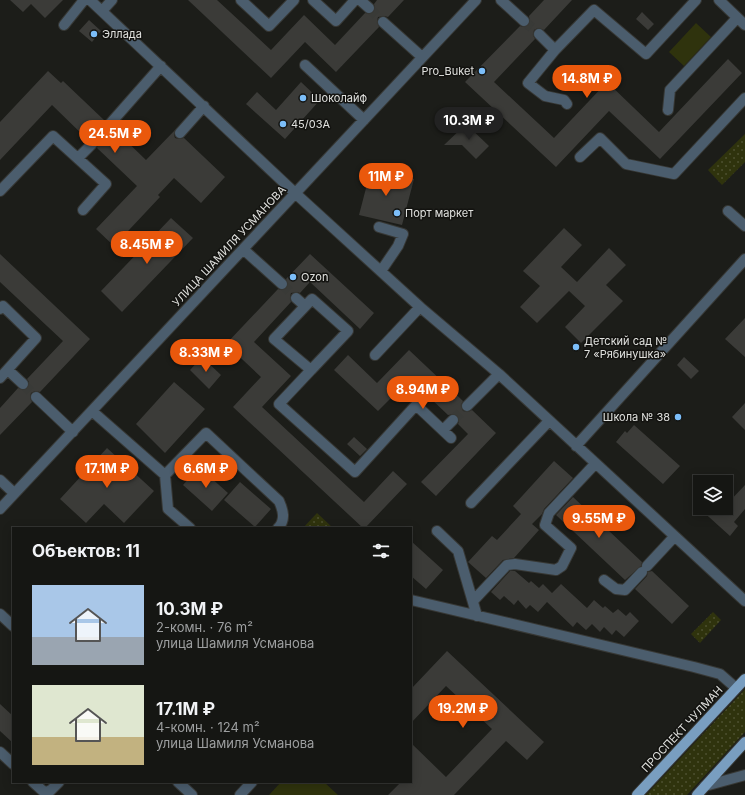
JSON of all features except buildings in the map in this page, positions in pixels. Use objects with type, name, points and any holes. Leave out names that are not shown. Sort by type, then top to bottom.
[{"type":"main road","name":"ПРОСПЕКТ ЧУЛМАН","points":[[637,795],[745,679]]},
{"type":"main road","points":[[697,795],[745,742]]},
{"type":"street","points":[[64,25],[84,0]]},
{"type":"street","points":[[90,0],[420,307],[499,374],[745,601]]},
{"type":"street","points":[[102,11],[112,0]]},
{"type":"street","points":[[241,0],[269,26],[294,0]]},
{"type":"street","points":[[313,0],[336,21],[355,0]]},
{"type":"street","points":[[360,0],[369,8]]},
{"type":"street","name":"УЛИЦА ШАМИЛЯ УСМАНОВА","points":[[0,509],[476,0]]},
{"type":"street","points":[[501,0],[524,21]]},
{"type":"street","points":[[567,104],[564,100],[545,96],[528,83],[555,50],[594,10],[646,54],[696,0]]},
{"type":"street","points":[[725,2],[737,18],[745,25]]},
{"type":"street","points":[[668,110],[670,90],[737,18]]},
{"type":"street","points":[[383,22],[422,57]]},
{"type":"street","points":[[539,34],[555,50]]},
{"type":"street","points":[[305,65],[364,120]]},
{"type":"street","points":[[109,125],[161,66]]},
{"type":"street","points":[[580,157],[600,138],[626,164],[674,174],[745,98]]},
{"type":"street","points":[[180,133],[204,106]]},
{"type":"street","points":[[0,191],[54,136],[106,184],[83,210]]},
{"type":"street","points":[[78,158],[92,144]]},
{"type":"street","points":[[728,211],[745,226]]},
{"type":"street","points":[[380,227],[403,234],[398,246],[381,271]]},
{"type":"street","points":[[243,249],[282,284]]},
{"type":"street","points":[[576,446],[745,260]]},
{"type":"street","points":[[296,298],[305,306]]},
{"type":"street","points":[[311,370],[274,339],[312,299],[348,331],[279,404],[355,472],[416,405],[451,438]]},
{"type":"street","points":[[0,309],[3,306],[36,338],[0,378]]},
{"type":"street","points":[[375,355],[420,307]]},
{"type":"street","points":[[8,370],[23,384]]},
{"type":"street","points":[[467,406],[499,374]]},
{"type":"street","points":[[36,397],[73,432]]},
{"type":"street","points":[[92,411],[165,476],[168,508],[189,527]]},
{"type":"street","points":[[443,430],[453,420]]},
{"type":"street","points":[[471,503],[549,421]]},
{"type":"street","points":[[165,476],[206,433],[279,501],[283,510],[282,524],[279,527]]},
{"type":"street","points":[[473,601],[507,565],[515,564],[556,570],[562,566],[571,548],[546,525],[549,513],[595,464]]},
{"type":"street","points":[[0,480],[14,494]]},
{"type":"street","points":[[437,531],[458,551],[477,616]]},
{"type":"street","points":[[604,580],[616,588],[625,590],[674,537]]},
{"type":"street","points":[[415,601],[720,674],[736,688]]},
{"type":"street","points":[[0,614],[12,625]]},
{"type":"street","points":[[0,752],[12,763]]},
{"type":"street","points":[[705,786],[745,775]]},
{"type":"street","points":[[34,783],[43,791],[49,792],[57,783]]},
{"type":"street","points":[[179,783],[192,795]]},
{"type":"street","points":[[240,795],[251,783]]},
{"type":"green space","points":[[696,23],[711,37],[684,66],[669,52]]},
{"type":"green space","points":[[745,134],[745,162],[722,185],[708,170]]},
{"type":"green space","points":[[317,513],[332,527],[304,527]]},
{"type":"green space","points":[[713,612],[721,620],[700,643],[691,634]]},
{"type":"green space","points":[[745,689],[745,732],[687,795],[646,795]]},
{"type":"green space","points":[[280,783],[325,783],[338,795],[269,795]]},
{"type":"tunnel","points":[[369,8],[383,22]]},
{"type":"tunnel","points":[[524,21],[539,34]]},
{"type":"tunnel","points":[[92,144],[109,125]]},
{"type":"tunnel","points":[[282,284],[296,298]]},
{"type":"tunnel","points":[[23,384],[36,397]]},
{"type":"tunnel","points":[[453,420],[467,406]]},
{"type":"place","name":"Эллада","points":[[94,34]]},
{"type":"place","name":"Pro_Buket","points":[[482,71]]},
{"type":"place","name":"Шоколайф","points":[[303,98]]},
{"type":"place","name":"45/03А","points":[[283,124]]},
{"type":"place","name":"Порт маркет","points":[[397,213]]},
{"type":"place","name":"Ozon","points":[[293,277]]},
{"type":"place","name":"Детский сад № 7 «Рябинушка»","points":[[576,347]]},
{"type":"place","name":"Школа № 38","points":[[678,417]]}]
